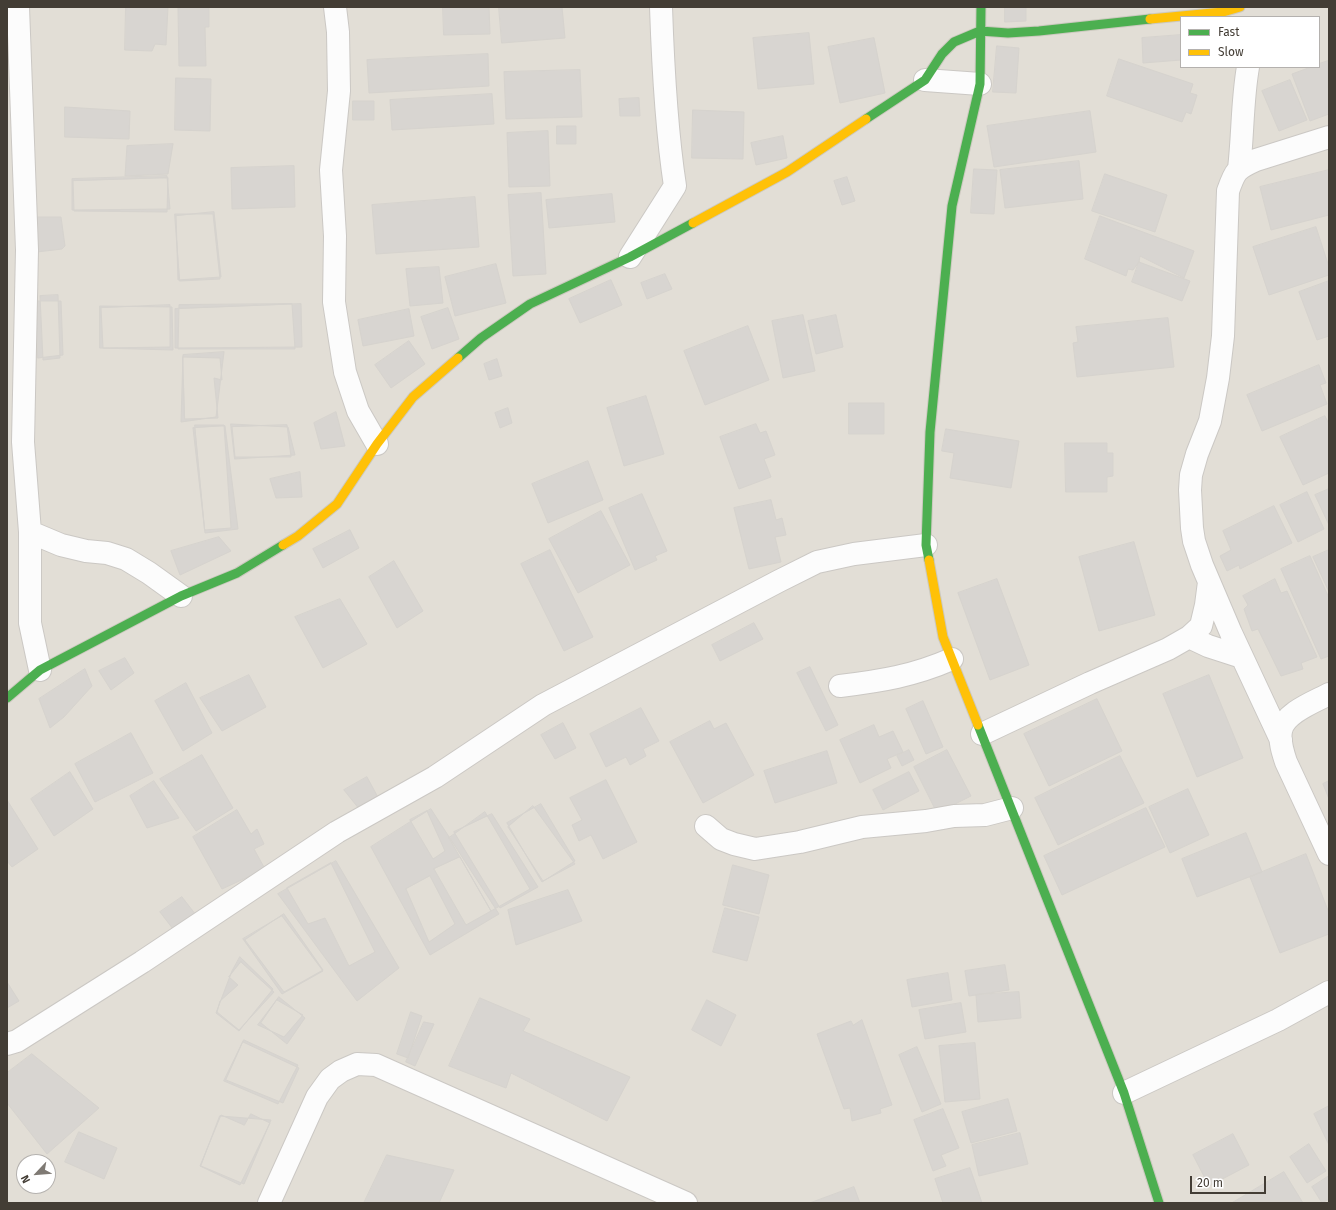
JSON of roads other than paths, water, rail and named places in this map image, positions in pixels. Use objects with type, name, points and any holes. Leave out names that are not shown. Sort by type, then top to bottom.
[{"type":"street","points":[[18,7],[27,250],[23,442],[30,532],[30,623],[40,670]]},
{"type":"street","points":[[335,7],[338,32],[339,91],[331,170],[335,236],[334,302],[345,372],[358,411],[377,444]]},
{"type":"street","points":[[630,257],[675,186],[670,152],[663,68],[661,7]]},
{"type":"street","points":[[981,7],[980,84],[952,206],[930,432],[926,544],[943,637],[1124,1093],[1159,1203]]},
{"type":"street","points":[[1184,16],[1223,12],[1240,7]]},
{"type":"street","points":[[7,698],[40,670],[181,596],[237,572],[298,536],[337,504],[377,444],[413,397],[481,338],[530,304],[630,257],[787,172],[925,80],[942,54],[954,42],[980,31],[1008,33],[1039,31],[1180,16]]},
{"type":"street","points":[[1239,169],[1248,68]]},
{"type":"street","points":[[925,80],[980,84]]},
{"type":"street","points":[[1281,740],[1242,657],[1202,565],[1194,541],[1190,510],[1191,475],[1197,454],[1210,421],[1218,378],[1223,336],[1223,289],[1228,191],[1234,173],[1256,160],[1329,137]]},
{"type":"street","points":[[30,532],[61,545],[86,551],[107,553],[126,559],[149,573],[181,596]]},
{"type":"street","points":[[7,1044],[17,1041],[142,962],[337,832],[435,776],[543,705],[817,562],[854,554],[926,544]]},
{"type":"street","points":[[982,734],[1090,683],[1168,649],[1189,637],[1201,626],[1206,605],[1209,581]]},
{"type":"street","points":[[1189,637],[1208,646],[1242,657]]},
{"type":"street","points":[[840,686],[894,678],[929,669],[952,660]]},
{"type":"street","points":[[1329,694],[1288,716],[1281,731],[1282,749],[1286,762],[1329,854]]},
{"type":"street","points":[[706,826],[721,839],[734,844],[756,849],[800,842],[862,827],[926,821],[954,816],[985,815],[1012,808]]},
{"type":"street","points":[[1124,1093],[1278,1020],[1329,992]]},
{"type":"street","points":[[270,1203],[317,1097],[330,1079],[341,1070],[357,1064],[376,1065],[686,1203]]}]
